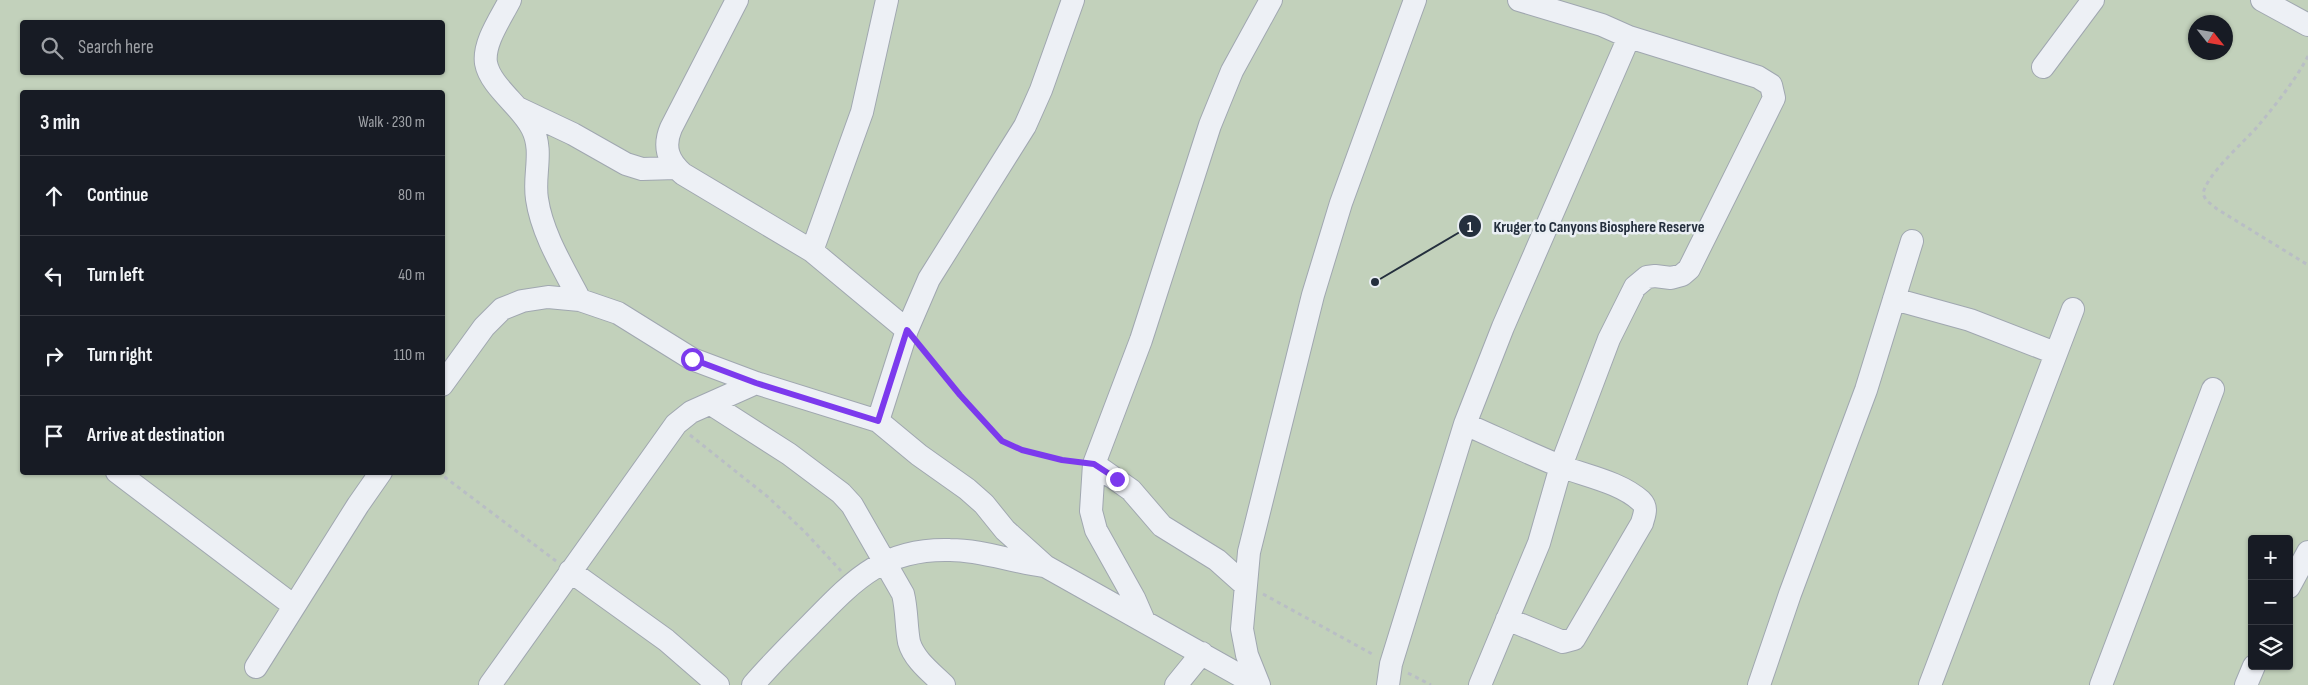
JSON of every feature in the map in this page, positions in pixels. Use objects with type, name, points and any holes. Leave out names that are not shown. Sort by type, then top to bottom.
[{"type":"street","points":[[510,0],[490,41],[486,63],[489,73],[520,109],[532,128],[539,145],[536,183],[537,200],[548,234],[580,300]]},
{"type":"street","points":[[737,0],[668,136],[669,158],[683,174],[812,250],[907,330]]},
{"type":"street","points":[[812,250],[862,112],[887,0]]},
{"type":"street","points":[[878,421],[907,330],[929,279],[1025,126],[1041,90],[1073,0]]},
{"type":"street","points":[[1144,621],[1134,598],[1096,530],[1091,511],[1094,464],[1141,340],[1210,125],[1232,72],[1271,0]]},
{"type":"street","points":[[1258,685],[1247,655],[1243,635],[1245,585],[1249,552],[1313,295],[1341,203],[1415,0]]},
{"type":"street","points":[[1480,685],[1538,543],[1560,466],[1609,339],[1635,287],[1647,277],[1672,278],[1682,275],[1689,269],[1774,98],[1772,85],[1758,77],[1629,37],[1602,25],[1519,0]]},
{"type":"street","points":[[2043,66],[2093,0]]},
{"type":"street","points":[[2262,0],[2308,25]]},
{"type":"street","points":[[1389,675],[1465,424],[1503,327],[1629,37]]},
{"type":"street","points":[[520,109],[574,134],[626,164],[642,169],[676,168]]},
{"type":"street","points":[[1759,685],[1790,594],[1866,390],[1912,240]]},
{"type":"street","points":[[445,381],[484,327],[502,309],[522,301],[548,297],[580,300],[618,313],[692,359],[756,383],[878,421],[919,455],[967,489],[984,504],[1005,530],[1045,566],[1258,685]]},
{"type":"street","points":[[1894,299],[1970,320],[2055,353]]},
{"type":"street","points":[[1930,685],[2073,309]]},
{"type":"street","points":[[490,685],[676,424],[691,412],[756,383]]},
{"type":"street","points":[[2101,685],[2213,389]]},
{"type":"street","points":[[711,404],[789,454],[841,493],[852,505],[903,594],[907,609],[910,643],[914,652],[944,685]]},
{"type":"street","points":[[1465,424],[1560,466],[1604,481],[1642,502],[1645,512],[1642,523],[1574,639],[1563,642],[1507,620]]},
{"type":"street","points":[[1094,464],[1131,490],[1162,526],[1217,560],[1245,585]]},
{"type":"street","points":[[121,475],[294,606]]},
{"type":"street","points":[[256,667],[379,475]]},
{"type":"street","points":[[753,685],[851,583],[885,562],[926,551],[950,550],[976,552],[1045,566]]},
{"type":"street","points":[[2293,580],[2308,552]]},
{"type":"street","points":[[570,571],[666,640],[718,685]]},
{"type":"street","points":[[1176,685],[1202,653]]},
{"type":"street","points":[[2246,685],[2252,670]]},
{"type":"path","points":[[2308,56],[2301,70],[2258,125],[2208,180],[2203,194],[2206,200],[2217,208],[2308,265]]},
{"type":"path","points":[[907,330],[960,395],[1002,441],[1022,450],[1062,460],[1094,464]]},
{"type":"path","points":[[676,424],[768,497],[805,532],[851,583]]},
{"type":"path","points":[[442,475],[570,571]]},
{"type":"path","points":[[1245,585],[1389,675],[1431,685]]},
{"type":"green space","points":[[0,0],[2308,0],[2308,685],[0,685]]},
{"type":"place","name":"Kruger to Canyons Biosphere Reserve","points":[[1375,282]]},
{"type":"route","points":[[692,359],[756,383],[878,421],[907,330],[960,395],[1002,441],[1022,450],[1062,460],[1094,464],[1117,479]]}]
